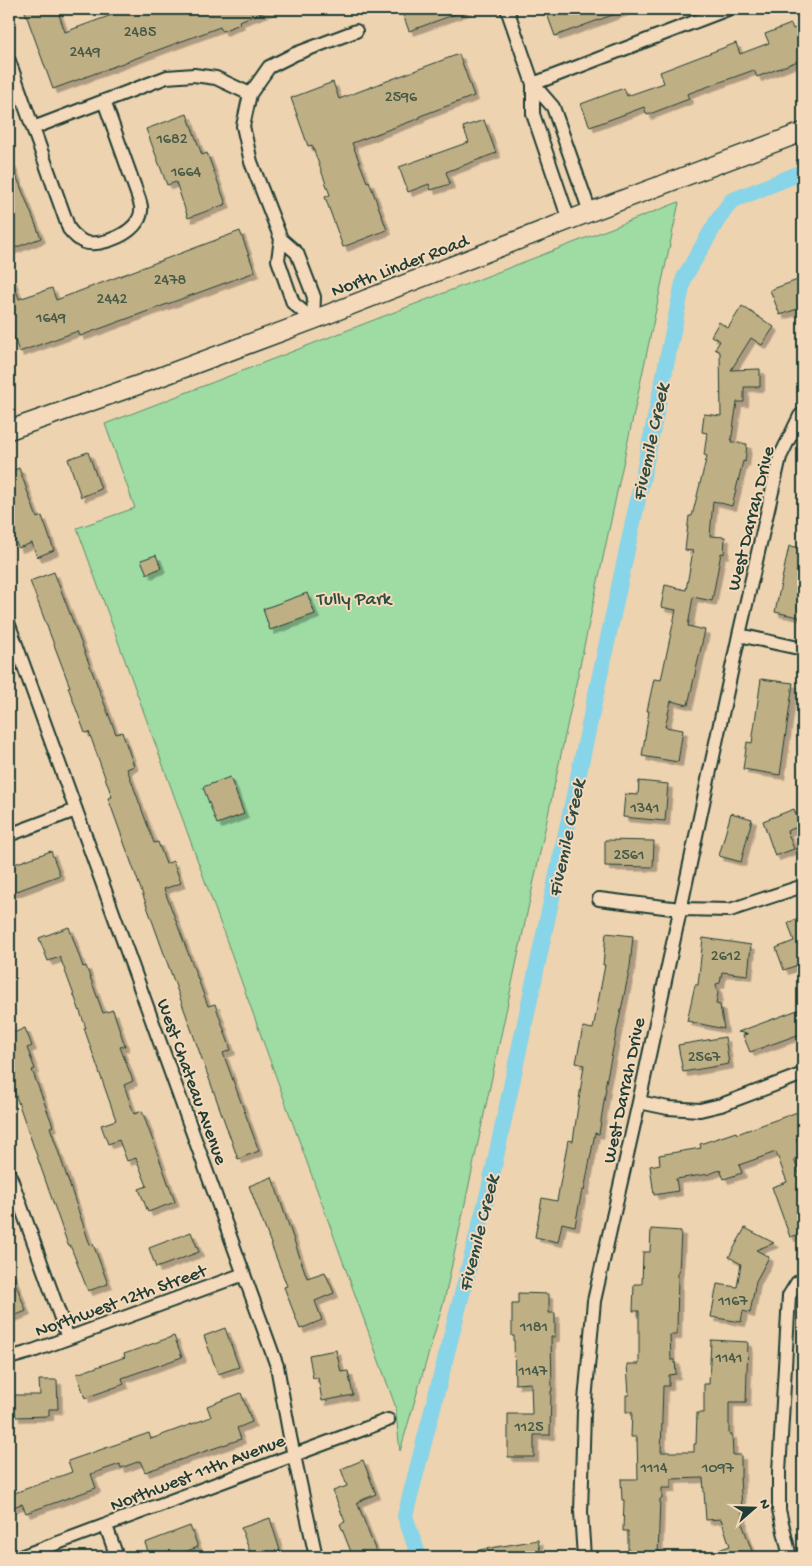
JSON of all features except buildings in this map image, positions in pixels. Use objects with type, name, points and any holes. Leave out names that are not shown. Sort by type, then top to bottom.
[{"type":"main road","name":"North Linder Road","points":[[9,430],[134,387],[313,320],[569,220],[803,132]]},
{"type":"street","points":[[507,9],[533,84],[533,114],[569,220]]},
{"type":"street","points":[[533,84],[728,9]]},
{"type":"street","points":[[313,320],[314,297],[297,253],[281,239],[250,162],[243,126],[250,94],[269,67],[295,54],[356,31]]},
{"type":"street","points":[[9,61],[69,229],[76,238],[84,242],[98,243],[126,233],[138,220],[141,211],[139,199],[104,101]]},
{"type":"street","points":[[33,128],[167,77],[194,75],[216,78],[250,94]]},
{"type":"street","points":[[533,84],[553,107],[590,212]]},
{"type":"street","points":[[281,239],[278,260],[293,303],[313,320]]},
{"type":"street","name":"West Darrah Drive","points":[[584,1557],[581,1512],[584,1412],[594,1301],[639,1102],[739,635],[780,457],[800,416],[803,414]]},
{"type":"street","name":"West Chateau Avenue","points":[[9,625],[11,639],[76,810],[277,1366],[316,1557]]},
{"type":"street","points":[[739,635],[803,650]]},
{"type":"street","points":[[9,835],[76,810]]},
{"type":"street","points":[[600,899],[680,910],[730,910],[803,886]]},
{"type":"street","points":[[639,1102],[668,1108],[700,1110],[721,1105],[803,1074]]},
{"type":"street","points":[[9,1173],[68,1338]]},
{"type":"street","name":"Northwest 12th Street","points":[[9,1358],[244,1274]]},
{"type":"street","points":[[790,1557],[779,1510],[779,1472],[788,1296],[797,1283],[803,1279]]},
{"type":"street","name":"Northwest 11th Avenue","points":[[20,1557],[388,1420]]},
{"type":"street","points":[[106,1526],[117,1557]]},
{"type":"green space","name":"Tully Park","points":[[679,202],[445,1297],[400,1451],[395,1405],[77,528],[135,508],[105,424]]},
{"type":"waterway","name":"Fivemile Creek","points":[[419,1557],[405,1516],[489,1189],[684,278],[717,221],[731,201],[803,172]]}]
